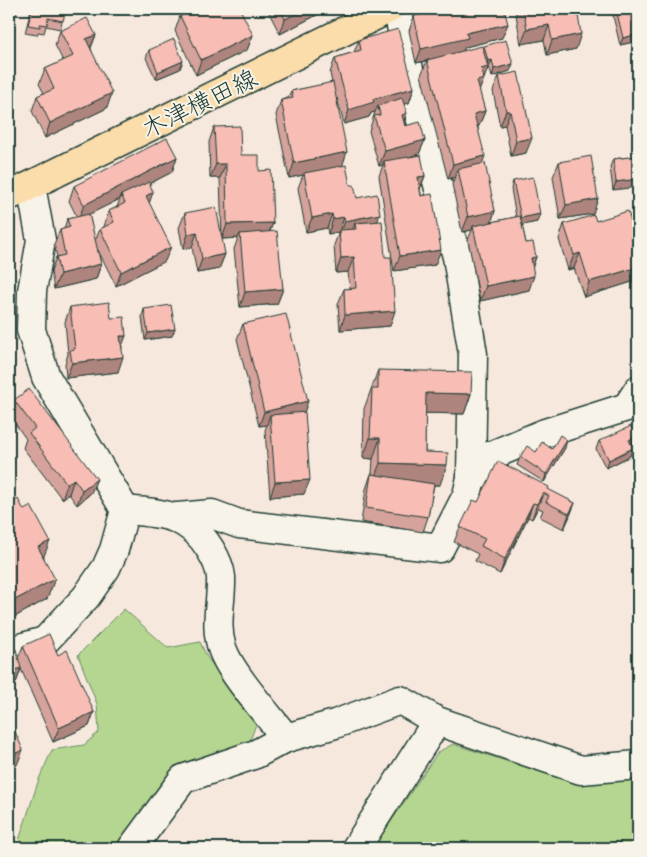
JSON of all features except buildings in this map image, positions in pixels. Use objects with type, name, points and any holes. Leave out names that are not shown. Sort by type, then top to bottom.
[{"type":"main road","name":"木津横田線","points":[[20,191],[389,9]]},
{"type":"street","points":[[125,510],[177,518],[212,514],[239,524],[440,548],[467,495],[471,478],[473,354],[457,257],[412,86],[398,9]]},
{"type":"street","points":[[9,651],[45,641],[86,597],[106,568],[114,550],[125,510],[46,377],[31,330],[32,291],[41,240],[20,191]]},
{"type":"street","points":[[471,478],[480,473],[492,455],[545,433],[627,407],[638,390]]},
{"type":"street","points":[[177,518],[193,527],[206,541],[216,557],[221,575],[217,618],[222,650],[230,665],[286,738]]},
{"type":"street","points":[[132,848],[183,779],[256,754],[286,738],[336,724],[400,700],[437,721],[581,770],[638,765]]},
{"type":"street","points":[[356,848],[437,721]]},
{"type":"path","points":[[9,38],[17,9]]},
{"type":"path","points":[[9,73],[13,99],[9,122]]},
{"type":"green space","points":[[124,609],[168,648],[200,642],[207,657],[256,724],[250,741],[174,766],[138,819],[113,848],[28,848],[19,840],[39,779],[52,750],[84,745],[99,732],[97,704],[78,655]]},
{"type":"green space","points":[[453,744],[578,784],[638,780],[638,848],[373,848],[438,752]]}]
